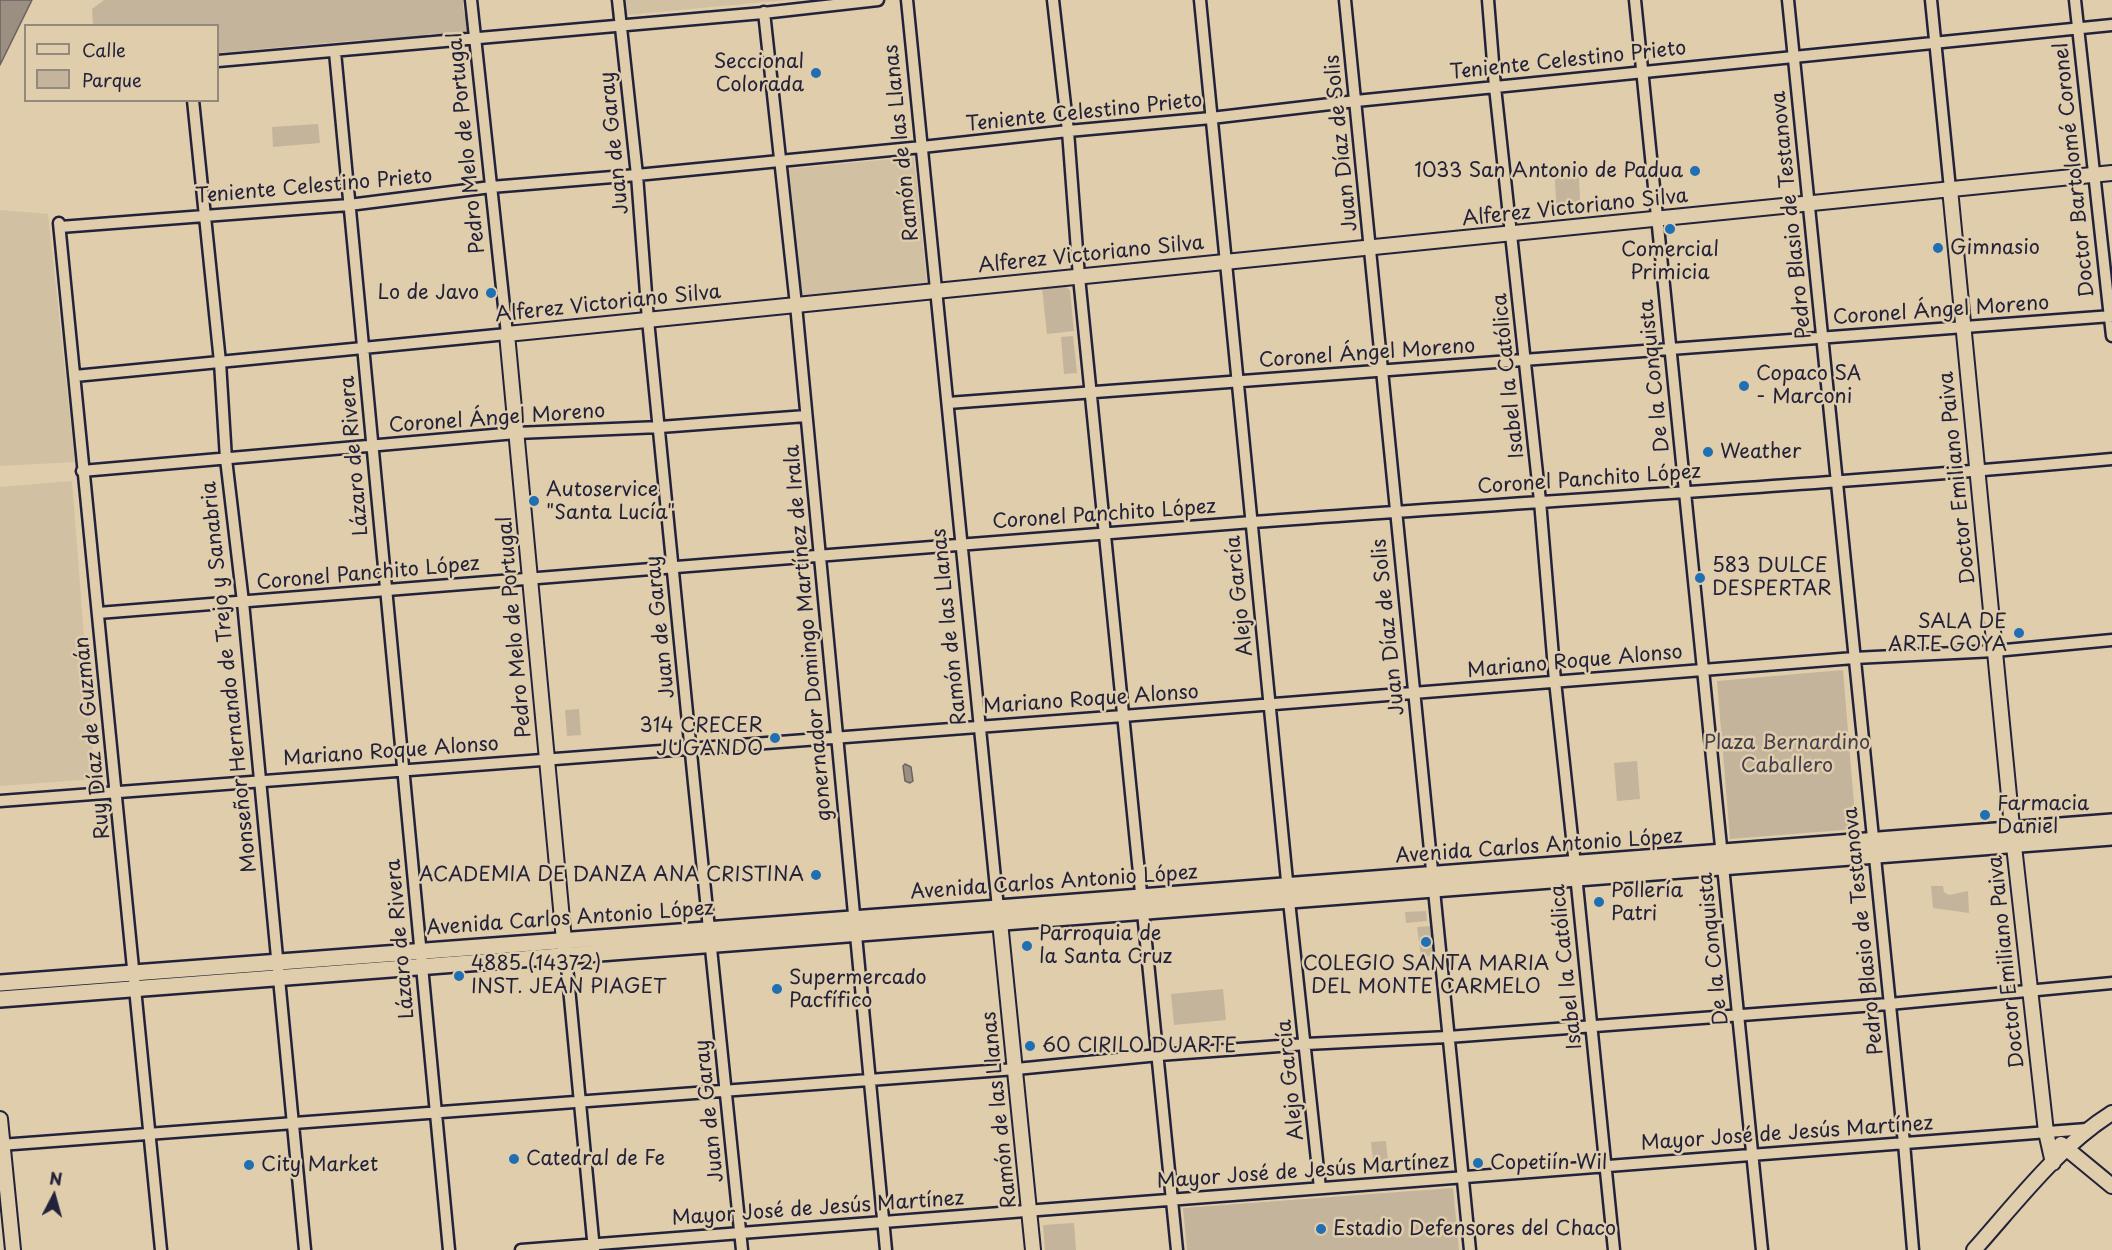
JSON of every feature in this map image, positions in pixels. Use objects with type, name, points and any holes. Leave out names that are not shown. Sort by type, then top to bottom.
[{"type":"main road","name":"Avenida Carlos Antonio López","points":[[0,999],[135,981],[854,926],[999,916],[1143,912],[1288,894],[2013,837],[2112,822]]},
{"type":"main road","name":"Avenida Carlos Antonio López","points":[[2013,837],[2112,837]]},
{"type":"main road","name":"Avenida Carlos Antonio López","points":[[999,916],[1142,896],[1288,894]]},
{"type":"main road","name":"Avenida Carlos Antonio López","points":[[0,983],[135,981]]},
{"type":"street","name":"Pedro Melo de Portugal","points":[[471,0],[507,334],[593,1247]]},
{"type":"street","name":"Juan de Garay","points":[[618,0],[742,1250]]},
{"type":"street","points":[[219,61],[476,39],[878,0]]},
{"type":"street","name":"Ramón de las Llanas","points":[[907,0],[1033,1250]]},
{"type":"street","points":[[1053,0],[1068,131],[1079,277],[1177,1250]]},
{"type":"street","name":"Alejo García","points":[[1200,0],[1288,894],[1320,1188]]},
{"type":"street","name":"Juan Díaz de Solis","points":[[1346,0],[1470,1250]]},
{"type":"street","name":"Isabel la Católica","points":[[1488,0],[1614,1250]]},
{"type":"street","name":"De la Conquista","points":[[1635,0],[1762,1250]]},
{"type":"street","name":"Pedro Blasio de Testanova","points":[[1788,0],[1913,1250]]},
{"type":"street","name":"Doctor Emiliano Paiva","points":[[1931,0],[2013,837],[2046,1132],[2053,1163]]},
{"type":"street","name":"Doctor Bartolomé Coronel","points":[[2074,0],[2112,336]]},
{"type":"street","name":"gonernador Domingo Martínez de Irala","points":[[765,12],[779,161],[796,304],[886,1250]]},
{"type":"street","name":"Teniente Celestino Prieto","points":[[59,225],[349,205],[491,187],[922,147],[2112,25]]},
{"type":"street","name":"Lázaro de Rivera","points":[[335,52],[449,1250]]},
{"type":"street","name":"Monseñor Hernando de Trejo y Sanabria","points":[[193,102],[220,362],[226,459],[243,602],[305,1250]]},
{"type":"street","name":"Alferez Victoriano Silva","points":[[75,376],[2112,173]]},
{"type":"street","name":"Ruy Díaz de Guzmán","points":[[59,225],[161,1250]]},
{"type":"street","name":"Coronel Ángel Moreno","points":[[948,403],[2111,316]]},
{"type":"street","name":"Coronel Ángel Moreno","points":[[82,471],[516,433],[660,427],[806,416]]},
{"type":"street","name":"Coronel Panchito López","points":[[98,613],[1105,533],[1836,482],[2112,459]]},
{"type":"street","name":"Mariano Roque Alonso","points":[[0,801],[1269,705],[1854,658],[1995,651],[2112,639]]},
{"type":"street","points":[[1,1145],[1016,1069],[1306,1044],[1448,1037],[1889,1004],[2112,983]]},
{"type":"street","points":[[1974,1250],[2087,1129],[2112,1113]]},
{"type":"street","points":[[0,1119],[13,1250]]},
{"type":"street","name":"Mayor José de Jesús Martínez","points":[[521,1250],[593,1247],[741,1233],[2087,1129]]},
{"type":"street","points":[[2046,1132],[2112,1186]]},
{"type":"shaded area","points":[[0,0],[32,0],[0,65]]},
{"type":"shaded area","points":[[626,0],[786,0],[627,15]]},
{"type":"shaded area","points":[[914,157],[927,284],[801,297],[787,169]]},
{"type":"shaded area","points":[[0,210],[48,214],[75,462],[0,466]]},
{"type":"shaded area","points":[[72,481],[95,779],[0,786],[0,487]]},
{"type":"shaded area","points":[[905,764],[911,767],[913,781],[910,783],[905,781],[903,766]]},
{"type":"green space","points":[[104,0],[463,0],[465,15],[471,21],[471,35],[428,34],[428,39],[364,46],[361,40],[219,53],[219,24],[93,24],[92,9]]},
{"type":"green space","points":[[318,124],[320,143],[273,147],[272,127]]},
{"type":"green space","points":[[1578,164],[1581,214],[1557,216],[1554,166]]},
{"type":"green space","points":[[1064,285],[1070,290],[1074,331],[1047,334],[1042,287]]},
{"type":"green space","points":[[1073,336],[1077,373],[1064,374],[1061,337]]},
{"type":"green space","name":"Plaza Bernardino Caballero","points":[[1843,670],[1856,829],[1730,839],[1717,681]]},
{"type":"green space","points":[[579,709],[581,735],[567,736],[565,710]]},
{"type":"green space","points":[[1637,761],[1640,799],[1617,801],[1614,763]]},
{"type":"green space","points":[[1931,886],[1943,886],[1944,892],[1949,895],[1968,891],[1969,913],[1933,908]]},
{"type":"green space","points":[[1426,911],[1427,921],[1406,923],[1405,912]]},
{"type":"green space","points":[[1430,926],[1434,955],[1421,957],[1417,927]]},
{"type":"green space","points":[[1223,989],[1226,1020],[1174,1025],[1171,994]]},
{"type":"green space","points":[[1386,1141],[1389,1171],[1374,1172],[1371,1142]]},
{"type":"green space","name":"Estadio Defensores del Chaco","points":[[1453,1188],[1459,1250],[1187,1250],[1183,1208]]},
{"type":"green space","points":[[1074,1223],[1076,1250],[1045,1250],[1043,1225]]},
{"type":"place","name":"Seccional Colorada","points":[[816,73]]},
{"type":"place","name":"1033 San Antonio de Padua","points":[[1695,171]]},
{"type":"place","name":"Comercial Primicia","points":[[1670,229]]},
{"type":"place","name":"Gimnasio","points":[[1938,248]]},
{"type":"place","name":"Lo de Javo","points":[[491,293]]},
{"type":"place","name":"Copaco SA - Marconi","points":[[1744,386]]},
{"type":"place","name":"Weather","points":[[1708,452]]},
{"type":"place","name":"Autoservice \"Santa Lucía\"","points":[[534,501]]},
{"type":"place","name":"583 DULCE DESPERTAR","points":[[1700,578]]},
{"type":"place","name":"SALA DE ARTE GOYA","points":[[2019,633]]},
{"type":"place","name":"314 CRECER JUGANDO","points":[[775,738]]},
{"type":"place","name":"Farmacia Daniel","points":[[1985,815]]},
{"type":"place","name":"ACADEMIA DE DANZA ANA CRISTINA","points":[[816,875]]},
{"type":"place","name":"Pollería Patri","points":[[1599,902]]},
{"type":"place","name":"COLEGIO SANTA MARIA DEL MONTE CARMELO","points":[[1426,942]]},
{"type":"place","name":"Parroquia de la Santa Cruz","points":[[1027,946]]},
{"type":"place","name":"4885 (14372) INST. JEAN PIAGET","points":[[459,976]]},
{"type":"place","name":"Supermercado Pacfífico","points":[[777,989]]},
{"type":"place","name":"60 CIRILO DUARTE","points":[[1030,1046]]},
{"type":"place","name":"Catedral de Fe","points":[[514,1159]]},
{"type":"place","name":"Copetiín Wil","points":[[1478,1163]]},
{"type":"place","name":"City Market","points":[[249,1165]]},
{"type":"place","name":"Estadio Defensores del Chaco","points":[[1321,1229]]}]
